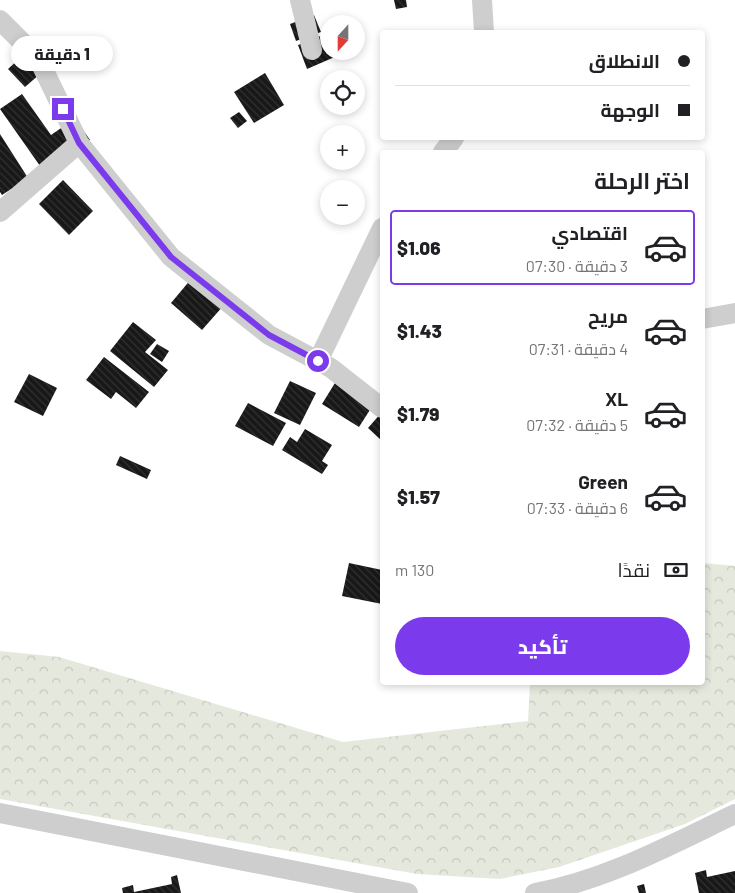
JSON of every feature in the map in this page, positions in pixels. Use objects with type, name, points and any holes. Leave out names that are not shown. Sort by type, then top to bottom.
[{"type":"street","points":[[300,0],[312,50]]},
{"type":"street","points":[[482,0],[484,30]]},
{"type":"street","points":[[0,20],[38,58],[79,143],[171,257],[269,335],[331,368],[380,406]]},
{"type":"street","points":[[445,150],[452,140]]},
{"type":"street","points":[[0,212],[79,143]]},
{"type":"street","points":[[318,361],[380,232]]},
{"type":"street","points":[[705,318],[735,313]]},
{"type":"street","points":[[0,813],[408,893]]},
{"type":"street","points":[[535,893],[554,889],[629,865],[735,814]]},
{"type":"green space","points":[[705,563],[735,566],[735,799],[685,824],[559,867],[500,879],[417,874],[0,799],[0,651],[59,657],[343,742],[528,721],[530,685],[705,685]]},
{"type":"building","points":[[394,0],[406,0],[407,7],[396,9]]},
{"type":"building","points":[[314,15],[320,32],[296,41],[290,24]]},
{"type":"building","points":[[320,36],[320,60],[328,60],[307,69],[298,45]]},
{"type":"building","points":[[31,48],[48,67],[25,87],[8,69]]},
{"type":"building","points":[[265,73],[284,105],[254,123],[234,92]]},
{"type":"building","points":[[22,94],[51,135],[67,124],[81,127],[90,140],[45,173],[0,109]]},
{"type":"building","points":[[239,112],[247,121],[238,128],[230,118]]},
{"type":"building","points":[[0,134],[28,178],[2,195],[0,192]]},
{"type":"building","points":[[63,180],[93,211],[69,235],[39,204]]},
{"type":"building","points":[[192,278],[224,305],[202,330],[171,303]]},
{"type":"building","points":[[133,322],[156,340],[145,352],[168,370],[154,387],[110,351]]},
{"type":"building","points":[[157,344],[169,351],[162,362],[150,354]]},
{"type":"building","points":[[104,357],[149,392],[136,408],[116,392],[111,399],[86,380]]},
{"type":"building","points":[[29,374],[57,388],[43,416],[14,402]]},
{"type":"building","points":[[338,378],[375,402],[359,427],[322,404]]},
{"type":"building","points":[[290,381],[316,393],[300,425],[274,413]]},
{"type":"building","points":[[248,403],[286,423],[273,446],[235,426]]},
{"type":"building","points":[[380,414],[380,439],[368,428]]},
{"type":"building","points":[[305,429],[332,445],[322,461],[328,465],[322,474],[282,450],[290,437],[297,442]]},
{"type":"building","points":[[120,456],[151,470],[147,479],[116,465]]},
{"type":"building","points":[[349,563],[380,570],[380,604],[342,596]]},
{"type":"building","points":[[706,870],[707,877],[735,871],[735,893],[699,893],[695,873]]},
{"type":"building","points":[[177,875],[181,893],[123,893],[122,888],[133,885],[134,892],[172,884],[171,877]]},
{"type":"building","points":[[644,884],[646,893],[639,893],[637,886]]},
{"type":"route","points":[[63,109],[79,143],[171,257],[269,335],[318,361]]}]
